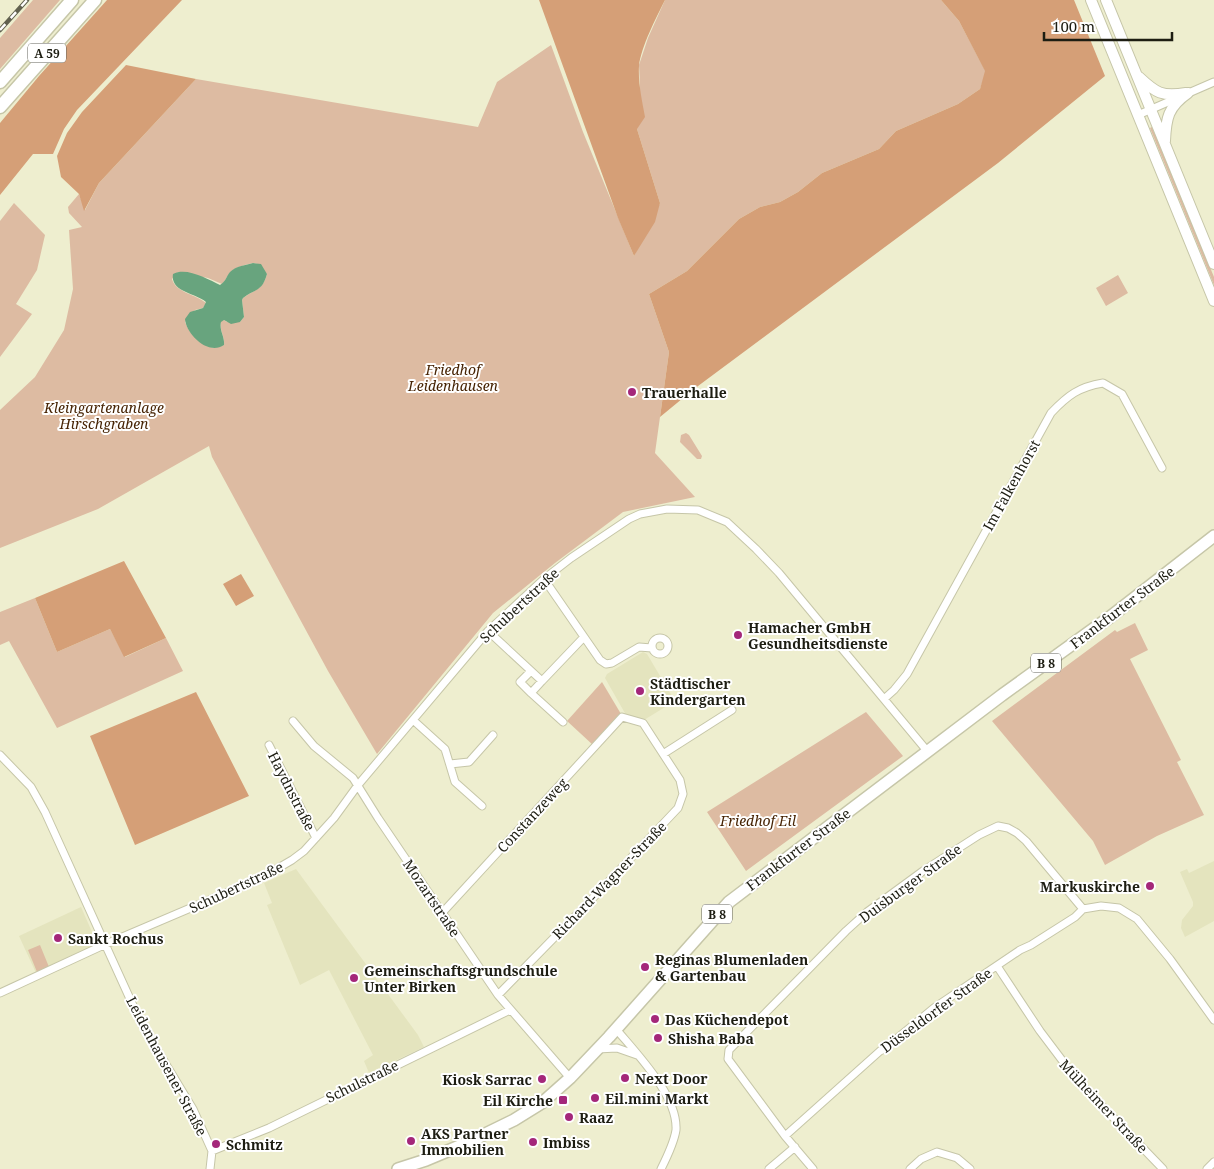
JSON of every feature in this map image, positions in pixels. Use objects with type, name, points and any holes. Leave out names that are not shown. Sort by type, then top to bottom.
[{"type":"highway","name":"A 59","points":[[0,82],[72,0]]},
{"type":"highway","name":"A 59","points":[[0,108],[95,0]]},
{"type":"main road","points":[[1091,0],[1214,301]]},
{"type":"main road","points":[[1106,0],[1214,264]]},
{"type":"main road","points":[[1137,74],[1155,91],[1161,94],[1188,93]]},
{"type":"main road","points":[[1165,145],[1166,126],[1173,105],[1188,93]]},
{"type":"main road","name":"Frankfurter Straße","points":[[400,1169],[460,1147],[514,1120],[543,1102],[597,1050],[729,902],[1002,695],[1110,617],[1214,536]]},
{"type":"street","points":[[1138,115],[1214,82]]},
{"type":"street","name":"Im Falkenhorst","points":[[884,699],[907,674],[1051,412],[1067,396],[1086,386],[1103,383],[1122,394],[1162,468]]},
{"type":"street","name":"Schubertstraße","points":[[0,994],[106,944],[261,878],[292,860],[316,838],[488,631],[544,579],[571,558],[634,516],[667,509],[698,510],[728,522],[756,549],[928,752]]},
{"type":"street","points":[[544,579],[600,660],[606,664],[612,663],[639,647],[652,648]]},
{"type":"street","points":[[488,631],[542,681]]},
{"type":"street","points":[[531,692],[584,637]]},
{"type":"street","points":[[531,671],[520,682],[563,722]]},
{"type":"street","points":[[663,754],[732,710]]},
{"type":"street","name":"Richard-Wagner-Straße","points":[[498,995],[678,808],[683,794],[682,786],[663,754],[643,723],[622,718]]},
{"type":"street","name":"Constanzeweg","points":[[442,913],[622,718]]},
{"type":"street","points":[[413,720],[445,749],[455,782],[482,806]]},
{"type":"street","name":"Mozartstraße","points":[[292,722],[314,746],[353,778],[498,995],[570,1078]]},
{"type":"street","points":[[450,764],[469,762],[493,735]]},
{"type":"street","name":"Haydnstraße","points":[[269,745],[316,838]]},
{"type":"street","name":"Leidenhausener Straße","points":[[0,755],[30,786],[45,812],[141,1023],[193,1109],[212,1152],[210,1169]]},
{"type":"street","name":"Duisburger Straße","points":[[785,1136],[728,1059],[729,1050],[867,912],[922,871],[987,830],[998,826],[1008,828],[1026,841],[1083,909]]},
{"type":"street","points":[[1083,909],[1101,906],[1119,908],[1137,919],[1214,1020]]},
{"type":"street","name":"Düsseldorfer Straße","points":[[785,1136],[880,1051],[934,1008],[1020,950],[1075,917],[1083,909]]},
{"type":"street","name":"Mülheimer Straße","points":[[996,966],[1077,1080],[1164,1169]]},
{"type":"street","name":"Schulstraße","points":[[212,1152],[269,1128],[510,1010]]},
{"type":"street","points":[[616,1029],[666,1093],[674,1112],[676,1130],[672,1144],[660,1169]]},
{"type":"street","points":[[597,1050],[617,1048],[638,1055]]},
{"type":"street","points":[[785,1136],[813,1169]]},
{"type":"street","points":[[769,1169],[795,1147]]},
{"type":"street","points":[[910,1169],[921,1159],[937,1152],[957,1158],[970,1169]]},
{"type":"street","points":[[1206,1169],[1214,1162]]},
{"type":"shaded area","points":[[107,0],[182,0],[77,110],[64,129],[53,154],[33,154],[0,195],[0,123]]},
{"type":"shaded area","points":[[539,0],[665,0],[649,33],[640,58],[640,92],[645,117],[637,129],[660,203],[655,222],[634,256],[618,218]]},
{"type":"shaded area","points":[[941,0],[1074,0],[1105,76],[998,163],[694,389],[660,417],[669,352],[649,294],[687,271],[739,219],[760,207],[780,202],[798,192],[822,173],[879,149],[896,131],[958,104],[980,89],[985,71],[959,21]]},
{"type":"shaded area","points":[[126,65],[196,79],[99,183],[84,211],[79,194],[61,177],[57,156],[67,133],[82,112]]},
{"type":"shaded area","points":[[253,263],[261,264],[267,274],[261,287],[243,298],[244,317],[240,322],[231,324],[224,320],[221,322],[224,345],[218,348],[205,346],[189,331],[185,319],[190,312],[203,308],[206,302],[175,285],[173,274],[179,272],[191,273],[220,285],[232,270]]},
{"type":"shaded area","points":[[124,561],[166,638],[124,657],[110,629],[57,652],[35,598]]},
{"type":"shaded area","points":[[241,574],[254,596],[236,606],[223,584]]},
{"type":"shaded area","name":"Städtischer Kindergarten","points":[[643,652],[647,654],[675,701],[644,720],[626,715],[605,678],[607,674]]},
{"type":"shaded area","points":[[196,692],[249,796],[135,845],[90,736]]},
{"type":"shaded area","points":[[1214,861],[1214,921],[1185,937],[1181,928],[1182,920],[1193,906],[1193,902],[1180,872],[1187,869],[1189,873]]},
{"type":"shaded area","name":"Gemeinschaftsgrundschule Unter Birken","points":[[296,869],[418,1035],[424,1047],[369,1073],[364,1061],[373,1055],[329,970],[300,985],[267,905],[272,903],[264,883]]},
{"type":"shaded area","name":"Sankt Rochus","points":[[81,907],[96,941],[93,947],[36,973],[19,936]]},
{"type":"green space","points":[[33,0],[60,0],[0,69],[0,38]]},
{"type":"green space","name":"Friedhof Leidenhausen","points":[[665,0],[941,0],[959,21],[986,72],[980,89],[958,104],[896,131],[879,149],[822,173],[798,192],[780,202],[760,207],[739,219],[687,271],[649,294],[669,352],[655,453],[695,497],[623,512],[493,613],[377,754],[328,671],[212,457],[209,446],[98,509],[0,548],[0,410],[35,377],[64,330],[73,289],[69,230],[82,227],[69,213],[68,207],[79,194],[85,210],[99,183],[196,79],[478,127],[497,82],[551,45],[583,132],[634,256],[660,203],[637,129],[640,86],[639,65],[648,38]],"holes":[[[253,263],[258,264],[267,274],[258,289],[243,298],[244,317],[240,322],[221,321],[224,345],[213,348],[204,344],[193,335],[185,322],[195,310],[203,308],[206,303],[182,290],[174,284],[172,279],[178,272],[208,278],[222,284],[231,272],[237,268]]]},
{"type":"green space","points":[[1152,127],[1214,277],[1214,285],[1150,128]]},
{"type":"green space","points":[[14,203],[45,235],[37,270],[16,304],[32,314],[0,357],[0,221]]},
{"type":"green space","points":[[1118,275],[1128,293],[1106,306],[1096,288]]},
{"type":"green space","points":[[686,433],[702,456],[701,459],[697,459],[680,442],[681,435]]},
{"type":"green space","points":[[35,598],[57,652],[110,629],[125,657],[166,638],[183,671],[57,728],[9,641],[0,645],[0,612]]},
{"type":"green space","points":[[1135,623],[1148,650],[1130,659],[1181,760],[1177,762],[1204,815],[1157,836],[1105,865],[1093,841],[992,721],[1115,630],[1117,632]]},
{"type":"green space","points":[[602,682],[621,714],[593,745],[567,721]]},
{"type":"green space","name":"Friedhof Eil","points":[[866,712],[903,756],[746,871],[707,812]]},
{"type":"green space","points":[[40,945],[49,967],[37,972],[28,950]]},
{"type":"railway","points":[[0,30],[27,0]]},
{"type":"place","name":"Trauerhalle","points":[[632,392]]},
{"type":"place","name":"Hamacher GmbH Gesundheitsdienste","points":[[738,635]]},
{"type":"place","name":"Städtischer Kindergarten","points":[[640,691]]},
{"type":"place","name":"Markuskirche","points":[[1150,886]]},
{"type":"place","name":"Sankt Rochus","points":[[58,938]]},
{"type":"place","name":"Reginas Blumenladen & Gartenbau","points":[[645,967]]},
{"type":"place","name":"Gemeinschaftsgrundschule Unter Birken","points":[[354,978]]},
{"type":"place","name":"Das Küchendepot","points":[[655,1019]]},
{"type":"place","name":"Shisha Baba","points":[[658,1038]]},
{"type":"place","name":"Next Door","points":[[625,1078]]},
{"type":"place","name":"Kiosk Sarrac","points":[[542,1079]]},
{"type":"place","name":"Eil.mini Markt","points":[[595,1098]]},
{"type":"place","name":"Eil Kirche","points":[[563,1100]]},
{"type":"place","name":"Raaz","points":[[569,1117]]},
{"type":"place","name":"AKS Partner Immobilien","points":[[411,1141]]},
{"type":"place","name":"Imbiss","points":[[533,1142]]},
{"type":"place","name":"Schmitz","points":[[216,1144]]},
{"type":"park label","name":"Kleingartenanlage Hirschgraben","points":[[104,416]]}]
